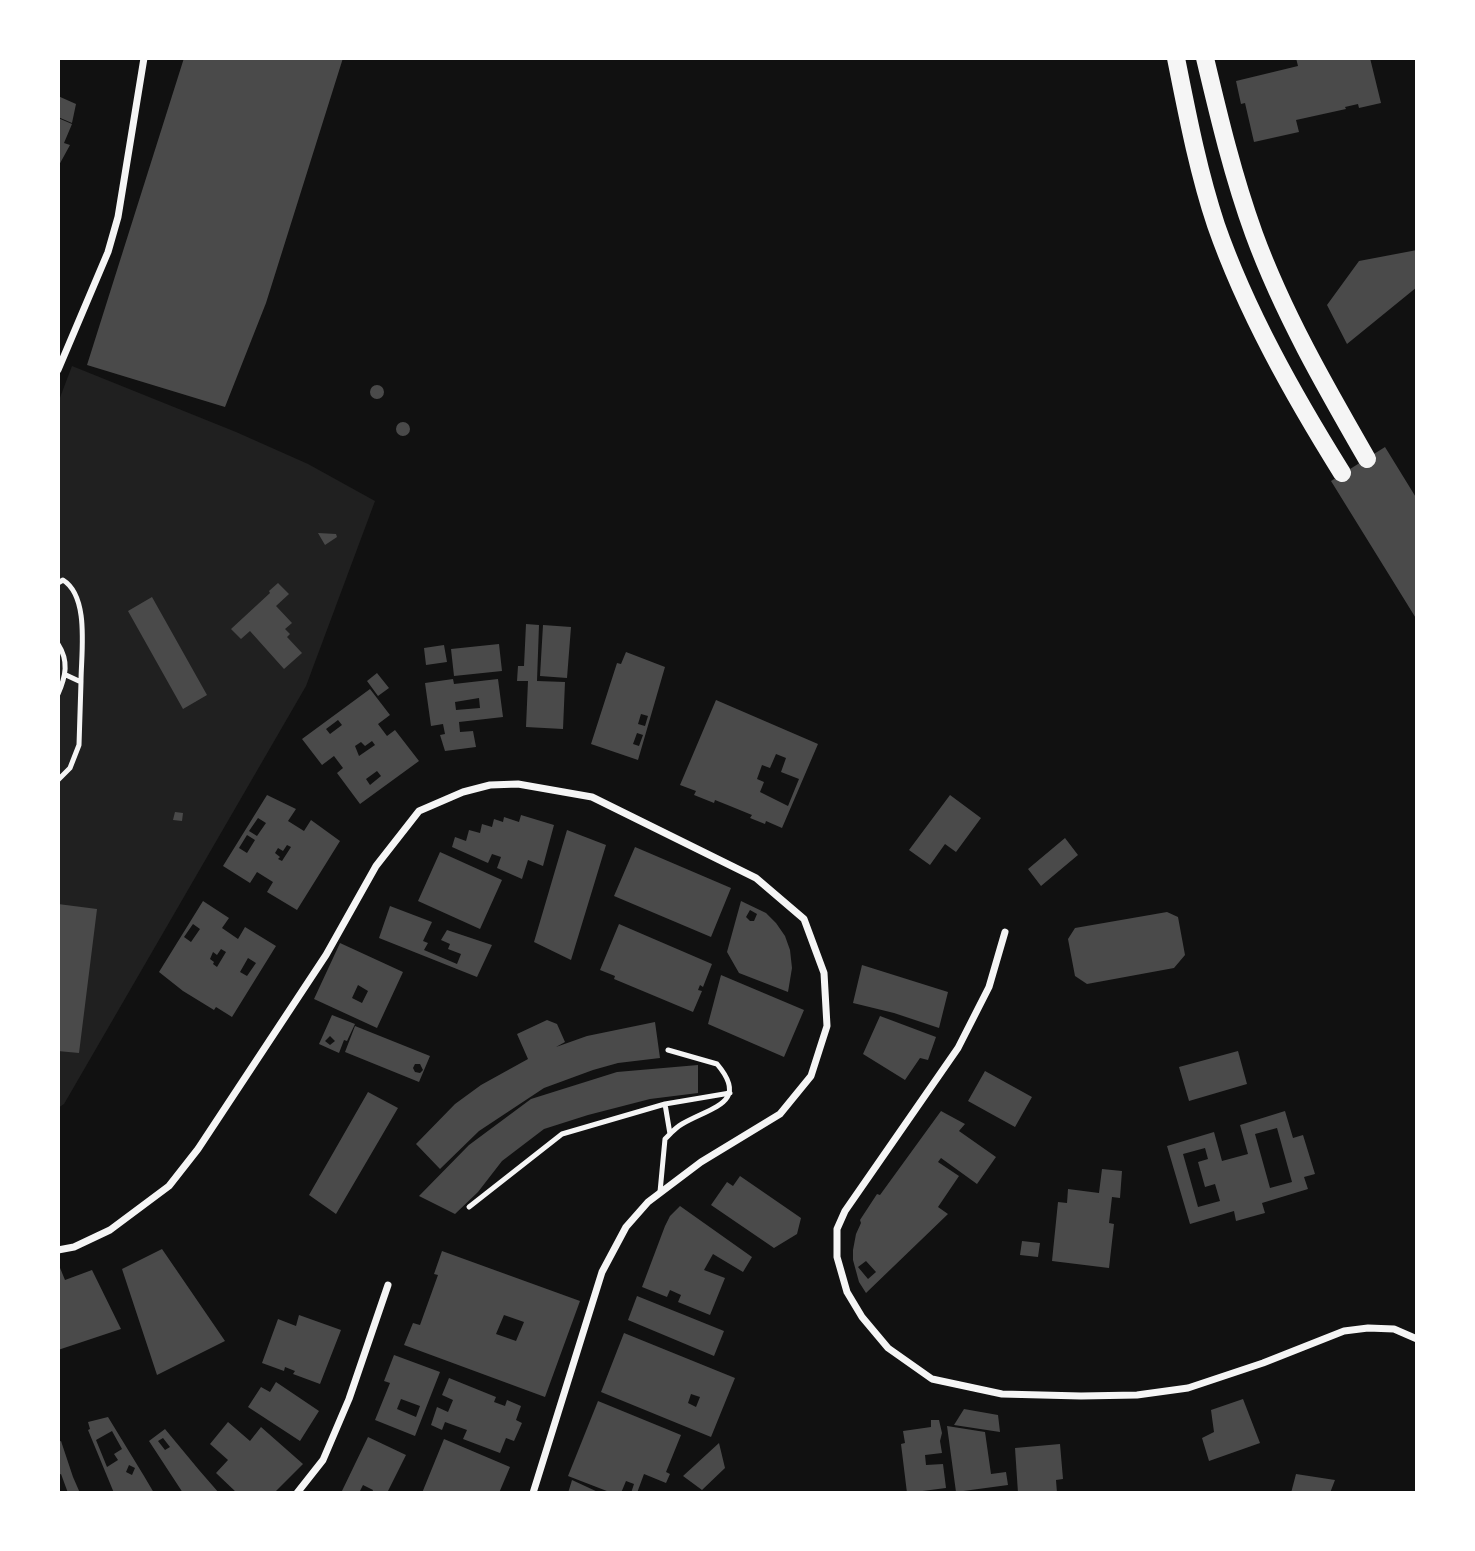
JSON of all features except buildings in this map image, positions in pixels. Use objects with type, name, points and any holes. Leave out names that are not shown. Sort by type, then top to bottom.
[{"type":"highway","points":[[1176,58],[1189,122],[1216,224],[1252,309],[1278,361],[1310,422],[1342,474]]},
{"type":"highway","points":[[1205,58],[1228,156],[1254,235],[1314,367],[1367,459]]},
{"type":"street","points":[[58,370],[112,240],[144,58]]},
{"type":"street","points":[[58,1250],[74,1247],[110,1230],[169,1186],[198,1149],[326,955],[376,866],[419,811],[463,792],[491,785],[518,783],[592,797],[756,878],[804,919],[824,973],[827,1026],[811,1076],[780,1114],[701,1162],[660,1192],[626,1227],[602,1272],[533,1493]]},
{"type":"street","points":[[1004,932],[989,987],[958,1048],[858,1192],[837,1229],[837,1257],[847,1292],[862,1317],[888,1348],[932,1379],[1002,1394],[1081,1396],[1137,1395],[1188,1388],[1263,1363],[1344,1331],[1394,1329],[1417,1339]]},
{"type":"street","points":[[298,1493],[323,1460],[349,1399],[388,1285]]},
{"type":"lane","points":[[58,583],[64,580],[72,586],[81,606],[79,746],[70,768],[58,780]]},
{"type":"lane","points":[[58,644],[65,656],[66,676],[58,694]]},
{"type":"lane","points":[[66,676],[81,682]]},
{"type":"lane","points":[[660,1192],[665,1139],[684,1124],[725,1103],[731,1085],[717,1064],[668,1051]]},
{"type":"lane","points":[[470,1207],[562,1134],[665,1104],[730,1093]]},
{"type":"lane","points":[[665,1104],[670,1134]]},
{"type":"shaded area","points":[[72,366],[308,464],[375,501],[306,686],[64,1104],[58,1108],[58,403]]}]
